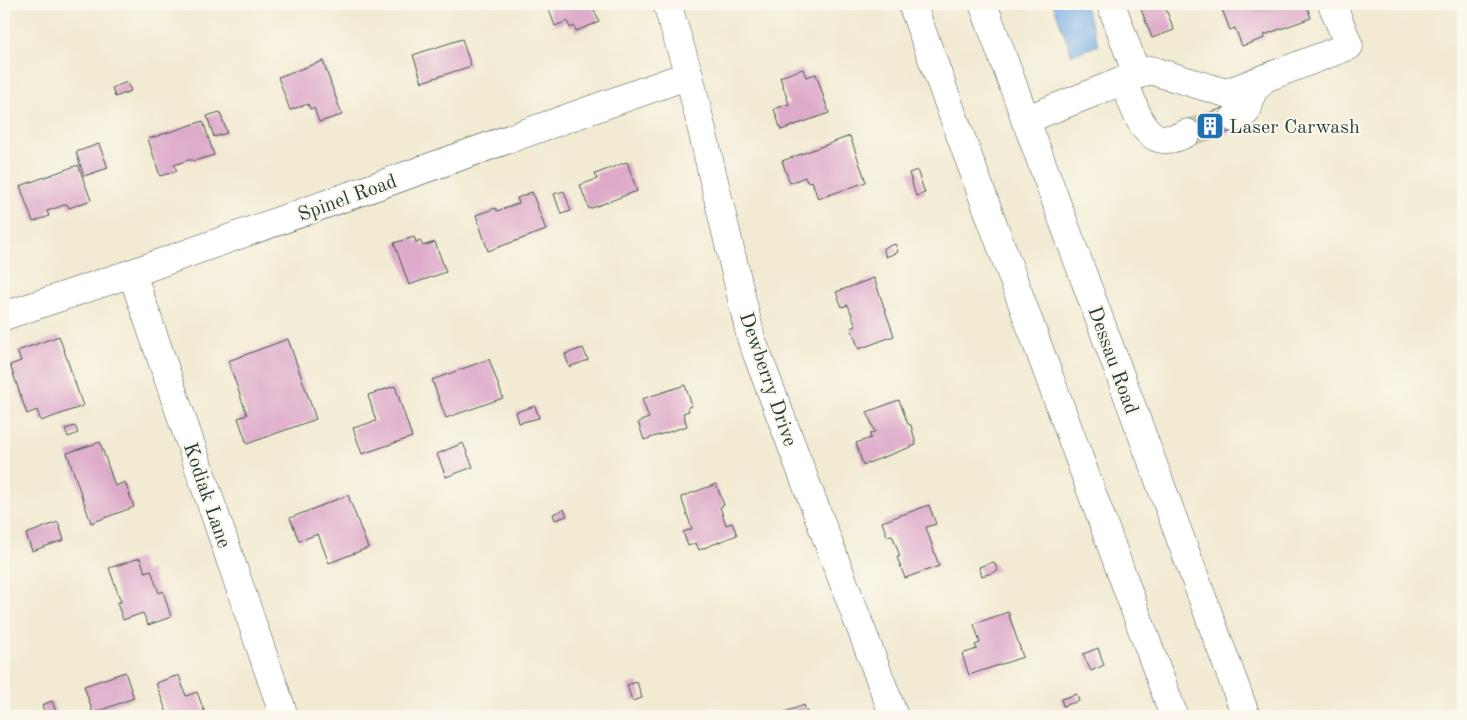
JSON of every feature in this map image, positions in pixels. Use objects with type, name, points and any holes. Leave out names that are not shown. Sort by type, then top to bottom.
[{"type":"street","name":"Dewberry Drive","points":[[667,4],[689,75],[751,338],[894,716]]},
{"type":"street","points":[[912,4],[1174,716]]},
{"type":"street","name":"Dessau Road","points":[[983,4],[1246,716]]},
{"type":"street","points":[[1111,4],[1142,125],[1150,135],[1158,139],[1170,139],[1187,134]]},
{"type":"street","points":[[1025,120],[1150,70],[1226,93],[1348,46],[1332,4]]},
{"type":"street","name":"Spinel Road","points":[[4,316],[132,273],[689,75]]},
{"type":"street","points":[[1234,118],[1245,113],[1252,92],[1265,78]]},
{"type":"street","name":"Kodiak Lane","points":[[132,273],[284,716]]},
{"type":"water","points":[[1053,4],[1084,4],[1099,45],[1072,55]]},
{"type":"building","points":[[547,4],[592,4],[599,22],[576,31],[574,26],[570,28],[567,21],[555,26]]},
{"type":"building","points":[[1139,4],[1164,4],[1174,30],[1152,38]]},
{"type":"building","points":[[1220,4],[1306,4],[1311,18],[1264,35],[1265,38],[1242,46],[1235,28],[1230,30]]},
{"type":"building","points":[[462,39],[471,66],[422,82],[413,55]]},
{"type":"building","points":[[323,61],[342,115],[319,122],[314,108],[310,109],[308,104],[290,110],[278,77]]},
{"type":"building","points":[[803,69],[806,77],[816,74],[829,113],[781,130],[774,109],[789,104],[780,77]]},
{"type":"building","points":[[127,82],[131,91],[115,97],[112,88]]},
{"type":"building","name":"Laser Carwash","points":[[1229,106],[1238,129],[1192,145],[1183,122]]},
{"type":"building","points":[[220,112],[227,133],[214,137],[207,116]]},
{"type":"building","points":[[203,121],[214,155],[174,165],[177,171],[160,176],[148,139]]},
{"type":"building","points":[[850,136],[866,182],[818,199],[812,181],[807,182],[805,177],[790,183],[782,161]]},
{"type":"building","points":[[99,144],[108,168],[84,176],[76,152]]},
{"type":"building","points":[[627,162],[637,191],[589,209],[580,185],[597,179],[595,174]]},
{"type":"building","points":[[78,165],[91,200],[69,208],[67,204],[47,211],[49,216],[33,222],[20,186]]},
{"type":"building","points":[[917,170],[925,193],[916,196],[909,173]]},
{"type":"building","points":[[564,191],[571,211],[561,214],[554,194]]},
{"type":"building","points":[[532,192],[546,230],[488,251],[476,215],[496,208],[497,211],[519,203],[517,198]]},
{"type":"building","points":[[414,237],[416,242],[420,240],[423,246],[435,242],[446,272],[409,285],[394,243]]},
{"type":"building","points":[[895,244],[898,252],[886,257],[883,248]]},
{"type":"building","points":[[874,278],[894,336],[859,349],[851,328],[856,326],[848,305],[842,307],[836,292]]},
{"type":"building","points":[[59,336],[83,406],[41,421],[37,410],[27,414],[10,365],[21,361],[17,351]]},
{"type":"building","points":[[288,339],[316,419],[247,444],[238,418],[247,415],[228,361]]},
{"type":"building","points":[[583,348],[588,360],[569,367],[565,354]]},
{"type":"building","points":[[489,359],[503,398],[446,418],[432,380]]},
{"type":"building","points":[[685,385],[692,406],[688,407],[689,411],[683,413],[687,426],[644,440],[638,422],[649,418],[642,399]]},
{"type":"building","points":[[395,386],[412,437],[362,454],[353,428],[376,421],[368,395]]},
{"type":"building","points":[[899,400],[908,424],[911,425],[916,445],[863,465],[856,443],[871,438],[870,434],[875,432],[867,412]]},
{"type":"building","points":[[535,406],[539,418],[519,423],[516,412]]},
{"type":"building","points":[[75,426],[78,433],[68,437],[65,429]]},
{"type":"building","points":[[100,442],[115,486],[125,482],[134,507],[91,523],[67,453]]},
{"type":"building","points":[[463,443],[473,467],[446,477],[437,454]]},
{"type":"building","points":[[716,484],[724,505],[720,507],[726,525],[732,523],[737,535],[699,550],[696,543],[688,546],[683,532],[692,529],[681,497]]},
{"type":"building","points":[[348,495],[368,548],[329,563],[318,534],[299,541],[290,518]]},
{"type":"building","points":[[929,505],[936,524],[926,527],[939,566],[905,578],[897,557],[900,556],[892,535],[887,536],[882,522]]},
{"type":"building","points":[[564,509],[567,516],[555,520],[553,514]]},
{"type":"building","points":[[58,522],[64,540],[32,551],[26,534]]},
{"type":"building","points":[[140,558],[145,572],[151,570],[159,593],[163,591],[171,617],[148,625],[143,613],[123,620],[117,603],[121,602],[109,568]]},
{"type":"building","points":[[994,562],[998,571],[982,576],[979,567]]},
{"type":"building","points":[[1008,612],[1023,657],[969,675],[962,654],[977,649],[975,645],[980,643],[974,624]]},
{"type":"building","points":[[1098,648],[1104,665],[1091,671],[1083,654]]},
{"type":"building","points":[[125,672],[134,698],[93,713],[84,686]]},
{"type":"building","points":[[179,675],[186,696],[197,692],[206,716],[168,716],[156,683]]},
{"type":"building","points":[[637,682],[642,698],[632,701],[627,685]]},
{"type":"building","points":[[1077,694],[1079,701],[1063,706],[1061,699]]},
{"type":"building","points":[[52,701],[57,715],[46,716],[42,705]]},
{"type":"building","points":[[804,705],[808,716],[774,716]]},
{"type":"tunnel","points":[[1187,133],[1234,118]]},
{"type":"place","name":"Laser Carwash","points":[[1210,126]]}]
